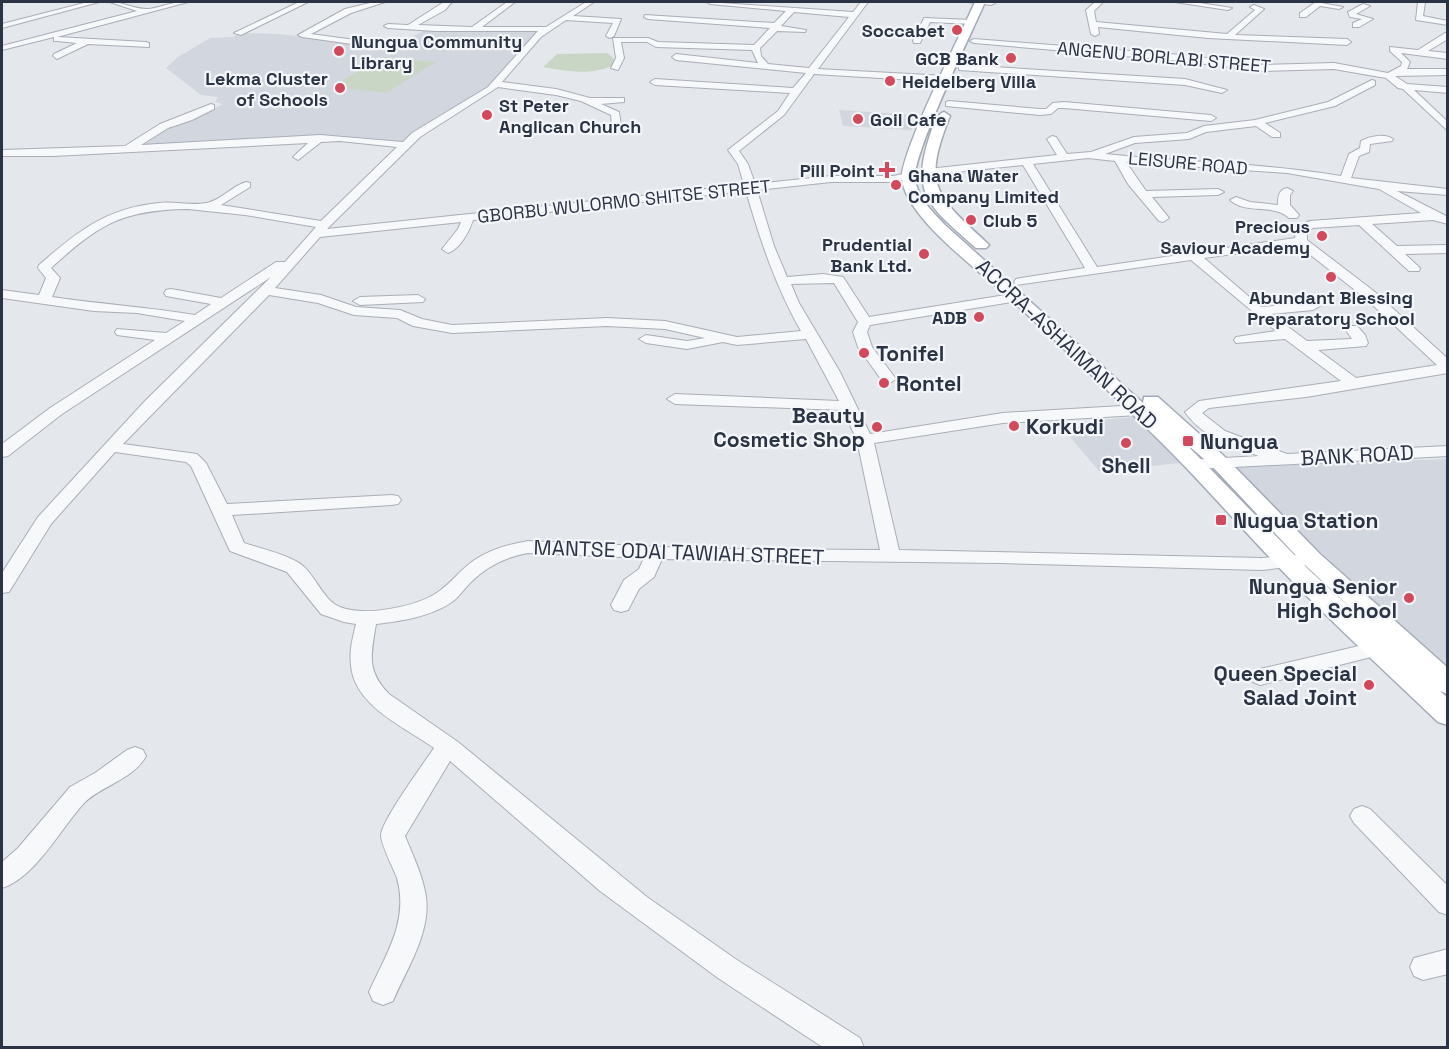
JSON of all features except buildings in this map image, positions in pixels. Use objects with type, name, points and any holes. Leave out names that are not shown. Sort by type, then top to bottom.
[{"type":"main road","points":[[908,177],[923,130],[972,22],[986,2]]},
{"type":"main road","points":[[928,172],[937,131],[974,41],[986,2]]},
{"type":"main road","name":"ACCRA-ASHAIMAN ROAD","points":[[928,172],[930,190],[947,213],[1019,290],[1138,410],[1300,561],[1448,684]]},
{"type":"main road","name":"ACCRA-ASHAIMAN ROAD","points":[[908,177],[912,194],[921,208],[940,228],[1083,341],[1218,461],[1376,649],[1448,715]]},
{"type":"street","points":[[2,26],[95,2]]},
{"type":"street","points":[[113,2],[146,11]]},
{"type":"street","points":[[2,48],[184,2]]},
{"type":"street","points":[[238,33],[304,2]]},
{"type":"street","points":[[348,11],[345,10],[355,2]]},
{"type":"street","points":[[381,2],[348,11],[302,35],[392,48]]},
{"type":"street","points":[[408,28],[448,2]]},
{"type":"street","points":[[475,28],[511,2]]},
{"type":"street","points":[[2,587],[44,521],[111,447],[151,404],[266,291],[298,254],[404,145],[422,131],[475,101],[497,84],[538,35],[590,2]]},
{"type":"street","points":[[865,2],[770,123],[733,150],[743,164],[768,246],[792,303],[850,405],[865,440],[891,556]]},
{"type":"street","points":[[972,2],[986,2]]},
{"type":"street","points":[[1098,51],[1090,10],[1099,2]]},
{"type":"street","points":[[1179,2],[1228,8]]},
{"type":"street","points":[[1421,2],[1416,19],[1448,23]]},
{"type":"street","points":[[712,5],[725,3],[856,15]]},
{"type":"street","points":[[1304,15],[1319,4],[1340,4],[1353,10],[1366,6]]},
{"type":"street","points":[[1229,37],[1237,25],[1250,20],[1260,9],[1254,7]]},
{"type":"street","points":[[765,66],[757,56],[756,48],[792,9]]},
{"type":"street","points":[[917,41],[932,14],[930,9]]},
{"type":"street","points":[[1353,10],[1352,14],[1369,19],[1356,25]]},
{"type":"street","points":[[648,17],[802,30]]},
{"type":"street","points":[[716,22],[723,17],[751,19]]},
{"type":"street","points":[[565,18],[618,21],[610,36]]},
{"type":"street","points":[[927,20],[972,22]]},
{"type":"street","points":[[1094,24],[1229,37],[1347,42]]},
{"type":"street","points":[[388,26],[546,29]]},
{"type":"street","points":[[1420,52],[1448,35]]},
{"type":"street","points":[[44,37],[146,45]]},
{"type":"street","points":[[615,68],[620,58],[616,44],[616,40],[619,39],[648,40],[660,44],[756,48]]},
{"type":"street","points":[[57,56],[87,41]]},
{"type":"street","name":"ANGENU BORLABI STREET","points":[[974,41],[1182,58],[1264,68],[1316,65],[1393,74],[1448,72]]},
{"type":"street","points":[[1437,41],[1448,43]]},
{"type":"street","points":[[1427,61],[1406,62],[1393,49],[1448,57]]},
{"type":"street","points":[[676,57],[793,67],[812,71],[900,73],[946,79]]},
{"type":"street","points":[[1045,57],[1062,58]]},
{"type":"street","points":[[1406,62],[1405,67],[1393,74],[1448,128]]},
{"type":"street","points":[[962,68],[1074,72],[1110,78],[1185,82],[1222,90]]},
{"type":"street","points":[[1264,68],[1322,76]]},
{"type":"street","points":[[1110,78],[1110,73],[1142,69]]},
{"type":"street","points":[[1350,80],[1448,90]]},
{"type":"street","points":[[655,82],[796,92]]},
{"type":"street","points":[[1088,155],[1134,140],[1181,137],[1196,134],[1203,129],[1258,123],[1262,120],[1316,110],[1338,103],[1372,83]]},
{"type":"street","points":[[497,84],[556,92],[589,101],[616,114],[616,126]]},
{"type":"street","points":[[589,101],[621,100]]},
{"type":"street","points":[[949,104],[1040,112],[1052,110],[1056,105],[1064,105],[1211,118]]},
{"type":"street","points":[[128,149],[164,126],[189,118],[211,107]]},
{"type":"street","points":[[1258,123],[1276,135]]},
{"type":"street","points":[[5,155],[320,138],[350,138],[404,145]]},
{"type":"street","points":[[297,157],[320,138]]},
{"type":"street","points":[[1052,139],[1063,156]]},
{"type":"street","points":[[1345,180],[1354,154],[1365,150],[1365,143],[1371,140],[1388,139]]},
{"type":"street","name":"LEISURE ROAD","points":[[928,172],[1088,155],[1162,163],[1266,169],[1381,186],[1448,192]]},
{"type":"street","points":[[1119,158],[1129,180],[1164,218]]},
{"type":"street","points":[[1026,161],[1093,271]]},
{"type":"street","points":[[1266,169],[1275,181]]},
{"type":"street","name":"GBORBU WULORMO SHITSE STREET","points":[[44,299],[53,278],[44,268],[95,225],[118,214],[146,208],[209,207],[322,229],[468,217],[831,179],[908,177],[928,172]]},
{"type":"street","points":[[209,207],[246,185]]},
{"type":"street","points":[[1381,186],[1434,216],[1448,221]]},
{"type":"street","points":[[1287,190],[1283,202],[1302,235],[1448,368]]},
{"type":"street","points":[[1144,194],[1218,192]]},
{"type":"street","points":[[1236,200],[1248,205],[1288,209]]},
{"type":"street","points":[[865,322],[1019,290],[1093,271],[1194,256],[1302,235],[1310,225],[1434,216]]},
{"type":"street","points":[[448,249],[464,230],[468,217]]},
{"type":"street","points":[[1363,222],[1414,268]]},
{"type":"street","points":[[1396,250],[1448,249]]},
{"type":"street","points":[[2,452],[56,411],[298,254]]},
{"type":"street","points":[[1194,256],[1258,311],[1353,383]]},
{"type":"street","points":[[783,281],[823,278],[838,280],[865,322]]},
{"type":"street","points":[[266,291],[321,299],[354,311],[400,314],[417,323],[452,328],[482,329],[526,324],[607,322],[665,326],[725,340]]},
{"type":"street","points":[[171,293],[221,302]]},
{"type":"street","points":[[2,294],[94,307],[143,310],[197,319]]},
{"type":"street","points":[[335,304],[385,298],[418,299]]},
{"type":"street","points":[[1258,311],[1313,306]]},
{"type":"street","points":[[865,322],[860,332],[865,347],[888,379]]},
{"type":"street","points":[[1304,346],[1361,343],[1362,340],[1352,329]]},
{"type":"street","points":[[122,332],[169,338]]},
{"type":"street","points":[[646,339],[687,345],[811,334]]},
{"type":"street","points":[[1241,340],[1288,334]]},
{"type":"street","points":[[1284,459],[1207,427],[1195,417],[1193,412],[1205,404],[1306,392],[1448,368]]},
{"type":"street","points":[[675,399],[850,405]]},
{"type":"street","points":[[865,440],[1003,418],[1138,410]]},
{"type":"street","name":"MANTSE ODAI TAWIAH STREET","points":[[111,447],[191,458],[198,463],[237,547],[294,568],[302,574],[326,608],[333,612],[367,618],[431,605],[445,598],[468,573],[483,563],[513,549],[536,547],[655,554],[891,556],[1262,564],[1300,561]]},
{"type":"street","name":"BANK ROAD","points":[[1195,464],[1218,461],[1448,451]]},
{"type":"street","points":[[221,510],[392,500]]},
{"type":"street","points":[[621,605],[631,585],[647,573],[655,554]]},
{"type":"street","points":[[367,618],[360,659],[365,680],[378,698],[447,746],[610,884],[758,991],[850,1047]]},
{"type":"street","points":[[1260,677],[1376,649]]},
{"type":"street","points":[[383,992],[409,931],[414,912],[412,894],[393,836],[395,828],[447,746]]},
{"type":"street","points":[[2,877],[27,856],[78,794],[103,780],[135,756]]},
{"type":"street","points":[[1362,816],[1448,904]]},
{"type":"shaded area","name":"Lekma Cluster of Schools","points":[[425,30],[540,30],[514,56],[497,81],[478,96],[441,114],[401,142],[359,137],[324,137],[142,147],[141,142],[174,124],[186,122],[223,104],[215,102],[218,97],[201,95],[166,68],[178,57],[210,38],[232,37],[243,33],[278,34],[396,46]]},
{"type":"shaded area","points":[[839,110],[917,115],[912,130],[843,126]]},
{"type":"shaded area","points":[[1135,417],[1181,463],[1099,471],[1059,424]]},
{"type":"shaded area","name":"Nungua Senior High School","points":[[1447,459],[1447,665],[1444,666],[1298,531],[1290,531],[1228,467]]},
{"type":"green space","points":[[608,53],[618,63],[600,70],[572,71],[543,67],[557,54]]},
{"type":"green space","points":[[383,57],[436,62],[386,93],[331,87]]},
{"type":"place","name":"Soccabet","points":[[957,30]]},
{"type":"place","name":"Nungua Community Library","points":[[339,51]]},
{"type":"place","name":"GCB Bank","points":[[1011,58]]},
{"type":"place","name":"Heidelberg Villa","points":[[890,81]]},
{"type":"place","name":"Lekma Cluster of Schools","points":[[340,88]]},
{"type":"place","name":"St Peter Anglican Church","points":[[487,115]]},
{"type":"place","name":"Goil Cafe","points":[[858,119]]},
{"type":"place","name":"Pill Point","points":[[887,170]]},
{"type":"place","name":"Ghana Water Company Limited","points":[[896,185]]},
{"type":"place","name":"Club 5","points":[[971,220]]},
{"type":"place","name":"Precious Saviour Academy","points":[[1322,236]]},
{"type":"place","name":"Prudential Bank Ltd.","points":[[924,254]]},
{"type":"place","name":"Abundant Blessing Preparatory School","points":[[1331,277]]},
{"type":"place","name":"ADB","points":[[979,317]]},
{"type":"place","name":"Tonifel","points":[[864,353]]},
{"type":"place","name":"Rontel","points":[[884,383]]},
{"type":"place","name":"Korkudi","points":[[1014,426]]},
{"type":"place","name":"Beauty Cosmetic Shop","points":[[877,427]]},
{"type":"place","name":"Nungua","points":[[1188,441]]},
{"type":"place","name":"Shell","points":[[1126,443]]},
{"type":"place","name":"Nugua Station","points":[[1221,520]]},
{"type":"place","name":"Nungua Senior High School","points":[[1409,598]]},
{"type":"place","name":"Queen Special Salad Joint","points":[[1369,685]]}]
